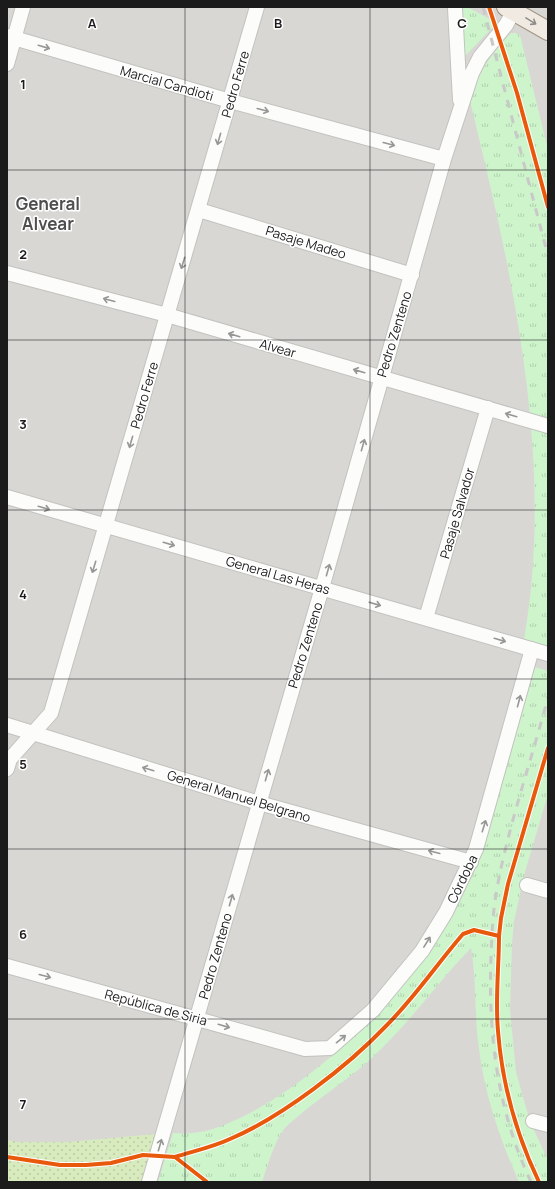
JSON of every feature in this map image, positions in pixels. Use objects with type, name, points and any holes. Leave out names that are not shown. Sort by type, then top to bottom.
[{"type":"main road","points":[[512,8],[548,31]]},
{"type":"street","points":[[7,64],[11,37],[23,7]]},
{"type":"street","name":"Pedro Ferre","points":[[7,769],[10,760],[51,713],[257,7]]},
{"type":"street","name":"Pedro Zenteno","points":[[455,8],[461,108]]},
{"type":"street","name":"Pedro Zenteno","points":[[149,1182],[322,588],[444,159],[480,56],[506,25],[512,8]]},
{"type":"street","name":"Marcial Candioti","points":[[11,37],[230,101],[444,159]]},
{"type":"street","name":"Pasaje Madeo","points":[[199,210],[412,275]]},
{"type":"street","name":"Alvear","points":[[7,273],[167,315],[548,426]]},
{"type":"street","name":"Pasaje Salvador","points":[[426,618],[488,408]]},
{"type":"street","name":"General Las Heras","points":[[7,497],[548,654]]},
{"type":"street","name":"Córdoba","points":[[305,1049],[330,1048],[373,1010],[422,951],[446,912],[472,862],[484,824],[532,649]]},
{"type":"street","name":"General Manuel Belgrano","points":[[7,725],[259,804],[472,862]]},
{"type":"street","points":[[527,885],[548,891]]},
{"type":"street","name":"República de Siria","points":[[7,966],[305,1049]]},
{"type":"street","points":[[533,1121],[548,1125]]},
{"type":"shaded area","points":[[7,7],[548,7],[548,1182],[7,1182]]},
{"type":"green space","points":[[459,7],[467,7],[497,23],[464,57]]},
{"type":"green space","points":[[511,33],[520,35],[548,150],[548,648],[524,640],[532,572],[535,504],[532,436],[525,369],[514,301],[501,234],[470,101],[481,72],[497,49]]},
{"type":"green space","points":[[535,667],[548,671],[548,794],[525,872],[514,921],[510,1010],[516,1072],[530,1122],[548,1160],[548,1182],[519,1182],[494,1117],[485,1084],[479,1049],[471,948],[404,1025],[371,1059],[284,1129],[274,1148],[262,1182],[158,1182],[173,1133],[192,1133],[210,1130],[261,1107],[286,1091],[311,1073],[358,1032],[379,1012],[420,964],[450,918],[479,861]]},
{"type":"green space","points":[[156,1134],[141,1182],[7,1181],[7,1140],[17,1142],[68,1142]]},
{"type":"railway","points":[[483,7],[548,256]]},
{"type":"railway","points":[[531,1182],[519,1155],[510,1127],[497,1071],[491,1014],[491,956],[495,901],[503,859],[548,697]]},
{"type":"cycle path","points":[[489,7],[517,93],[548,207]]},
{"type":"cycle path","points":[[499,936],[508,884],[548,748]]},
{"type":"cycle path","points":[[175,1157],[230,1139],[271,1118],[313,1089],[371,1041],[407,1003],[463,934],[474,930],[499,936],[497,1019],[503,1070],[511,1108],[517,1127],[539,1182]]},
{"type":"cycle path","points":[[7,1157],[60,1165],[111,1163],[143,1155],[175,1157],[207,1182]]},
{"type":"district","name":"General Alvear","points":[[48,213]]}]
